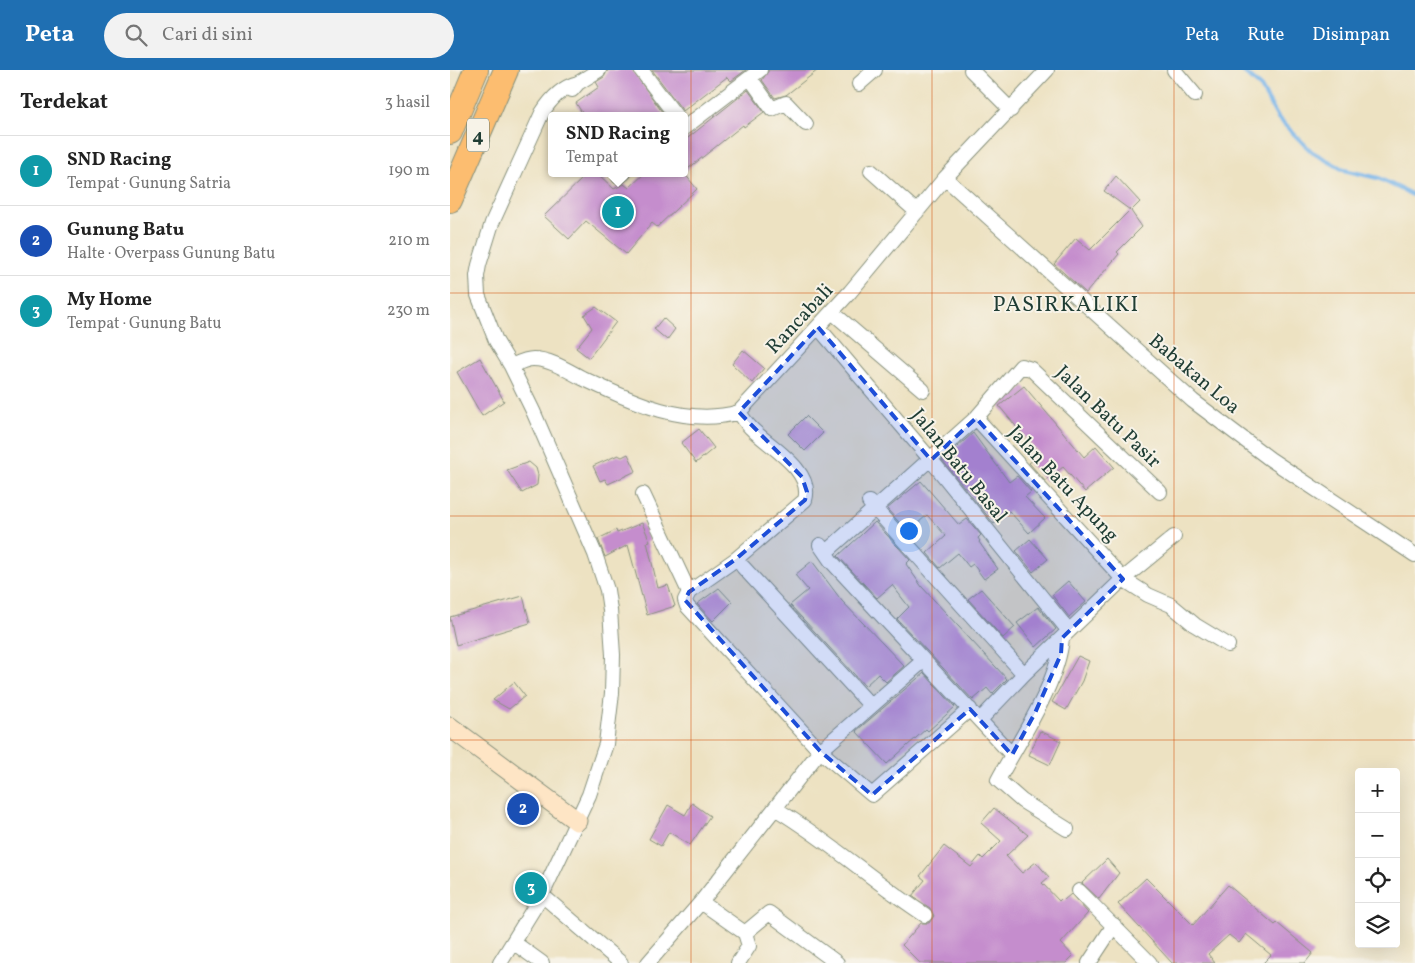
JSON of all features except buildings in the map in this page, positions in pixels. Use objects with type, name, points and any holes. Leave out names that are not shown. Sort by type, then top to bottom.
[{"type":"highway","name":"4","points":[[450,132],[476,70]]},
{"type":"highway","name":"4","points":[[450,200],[506,70]]},
{"type":"street","points":[[500,963],[542,894],[589,795],[606,744],[612,693],[613,655],[607,590],[582,522],[511,366],[489,325],[478,294],[477,276],[492,223],[548,102],[569,86],[578,83],[599,70]]},
{"type":"street","points":[[641,70],[673,112]]},
{"type":"street","points":[[858,84],[876,70]]},
{"type":"street","points":[[971,70],[1011,110]]},
{"type":"street","name":"Rancabali","points":[[739,412],[832,312],[946,178],[1047,70]]},
{"type":"street","points":[[1174,70],[1195,95]]},
{"type":"street","points":[[688,124],[755,74],[772,109],[786,103],[806,124]]},
{"type":"street","points":[[871,171],[917,212]]},
{"type":"street","name":"Babakan Loa","points":[[946,178],[1193,401],[1270,459],[1415,555]]},
{"type":"street","points":[[832,312],[923,390]]},
{"type":"street","name":"Jalan Batu Basal","points":[[818,327],[928,456],[1065,635]]},
{"type":"street","points":[[511,366],[531,358],[545,360],[612,392],[675,414],[699,418],[722,417],[739,412],[752,429],[782,453],[802,477],[808,492],[805,500],[736,560],[689,592],[685,600],[687,606],[820,751],[870,794],[875,794],[970,709]]},
{"type":"street","name":"Jalan Batu Pasir","points":[[976,418],[1021,366],[1031,369],[1160,492]]},
{"type":"street","points":[[976,418],[928,456],[872,505],[826,552],[831,561],[1012,755]]},
{"type":"street","name":"Jalan Batu Apung","points":[[976,418],[1122,577],[1142,592],[1171,605],[1195,625],[1228,645]]},
{"type":"street","points":[[643,494],[689,592]]},
{"type":"street","points":[[872,505],[1024,674]]},
{"type":"street","points":[[980,720],[1122,577],[1174,537]]},
{"type":"street","points":[[743,567],[870,705]]},
{"type":"street","points":[[1065,635],[1061,654],[1035,713],[998,780],[1022,801],[1067,829]]},
{"type":"street","points":[[648,963],[701,902],[820,751],[870,705],[923,661]]},
{"type":"street","points":[[450,728],[577,822]]},
{"type":"street","points":[[776,809],[794,819],[873,880],[925,915]]},
{"type":"street","points":[[1079,891],[1150,963]]},
{"type":"street","points":[[542,894],[621,963]]},
{"type":"street","points":[[701,902],[746,933],[749,946],[738,963]]},
{"type":"street","points":[[746,933],[769,913],[836,963]]},
{"type":"street","points":[[1089,963],[1114,925]]},
{"type":"street","points":[[513,942],[542,963]]},
{"type":"highlighted area","points":[[818,327],[931,460],[976,418],[1123,579],[1062,638],[1061,654],[1035,713],[1012,755],[970,709],[872,795],[820,751],[685,600],[689,592],[736,559],[805,500],[807,492],[802,477],[739,412]]},
{"type":"waterway","points":[[1242,70],[1260,86],[1278,118],[1312,152],[1344,170],[1378,178],[1415,196]]},
{"type":"place","name":"SND Racing","points":[[618,212]]},
{"type":"place","name":"Gunung Batu","points":[[523,809]]},
{"type":"place","name":"My Home","points":[[531,888]]},
{"type":"district","name":"PASIRKALIKI","points":[[1066,303]]}]
